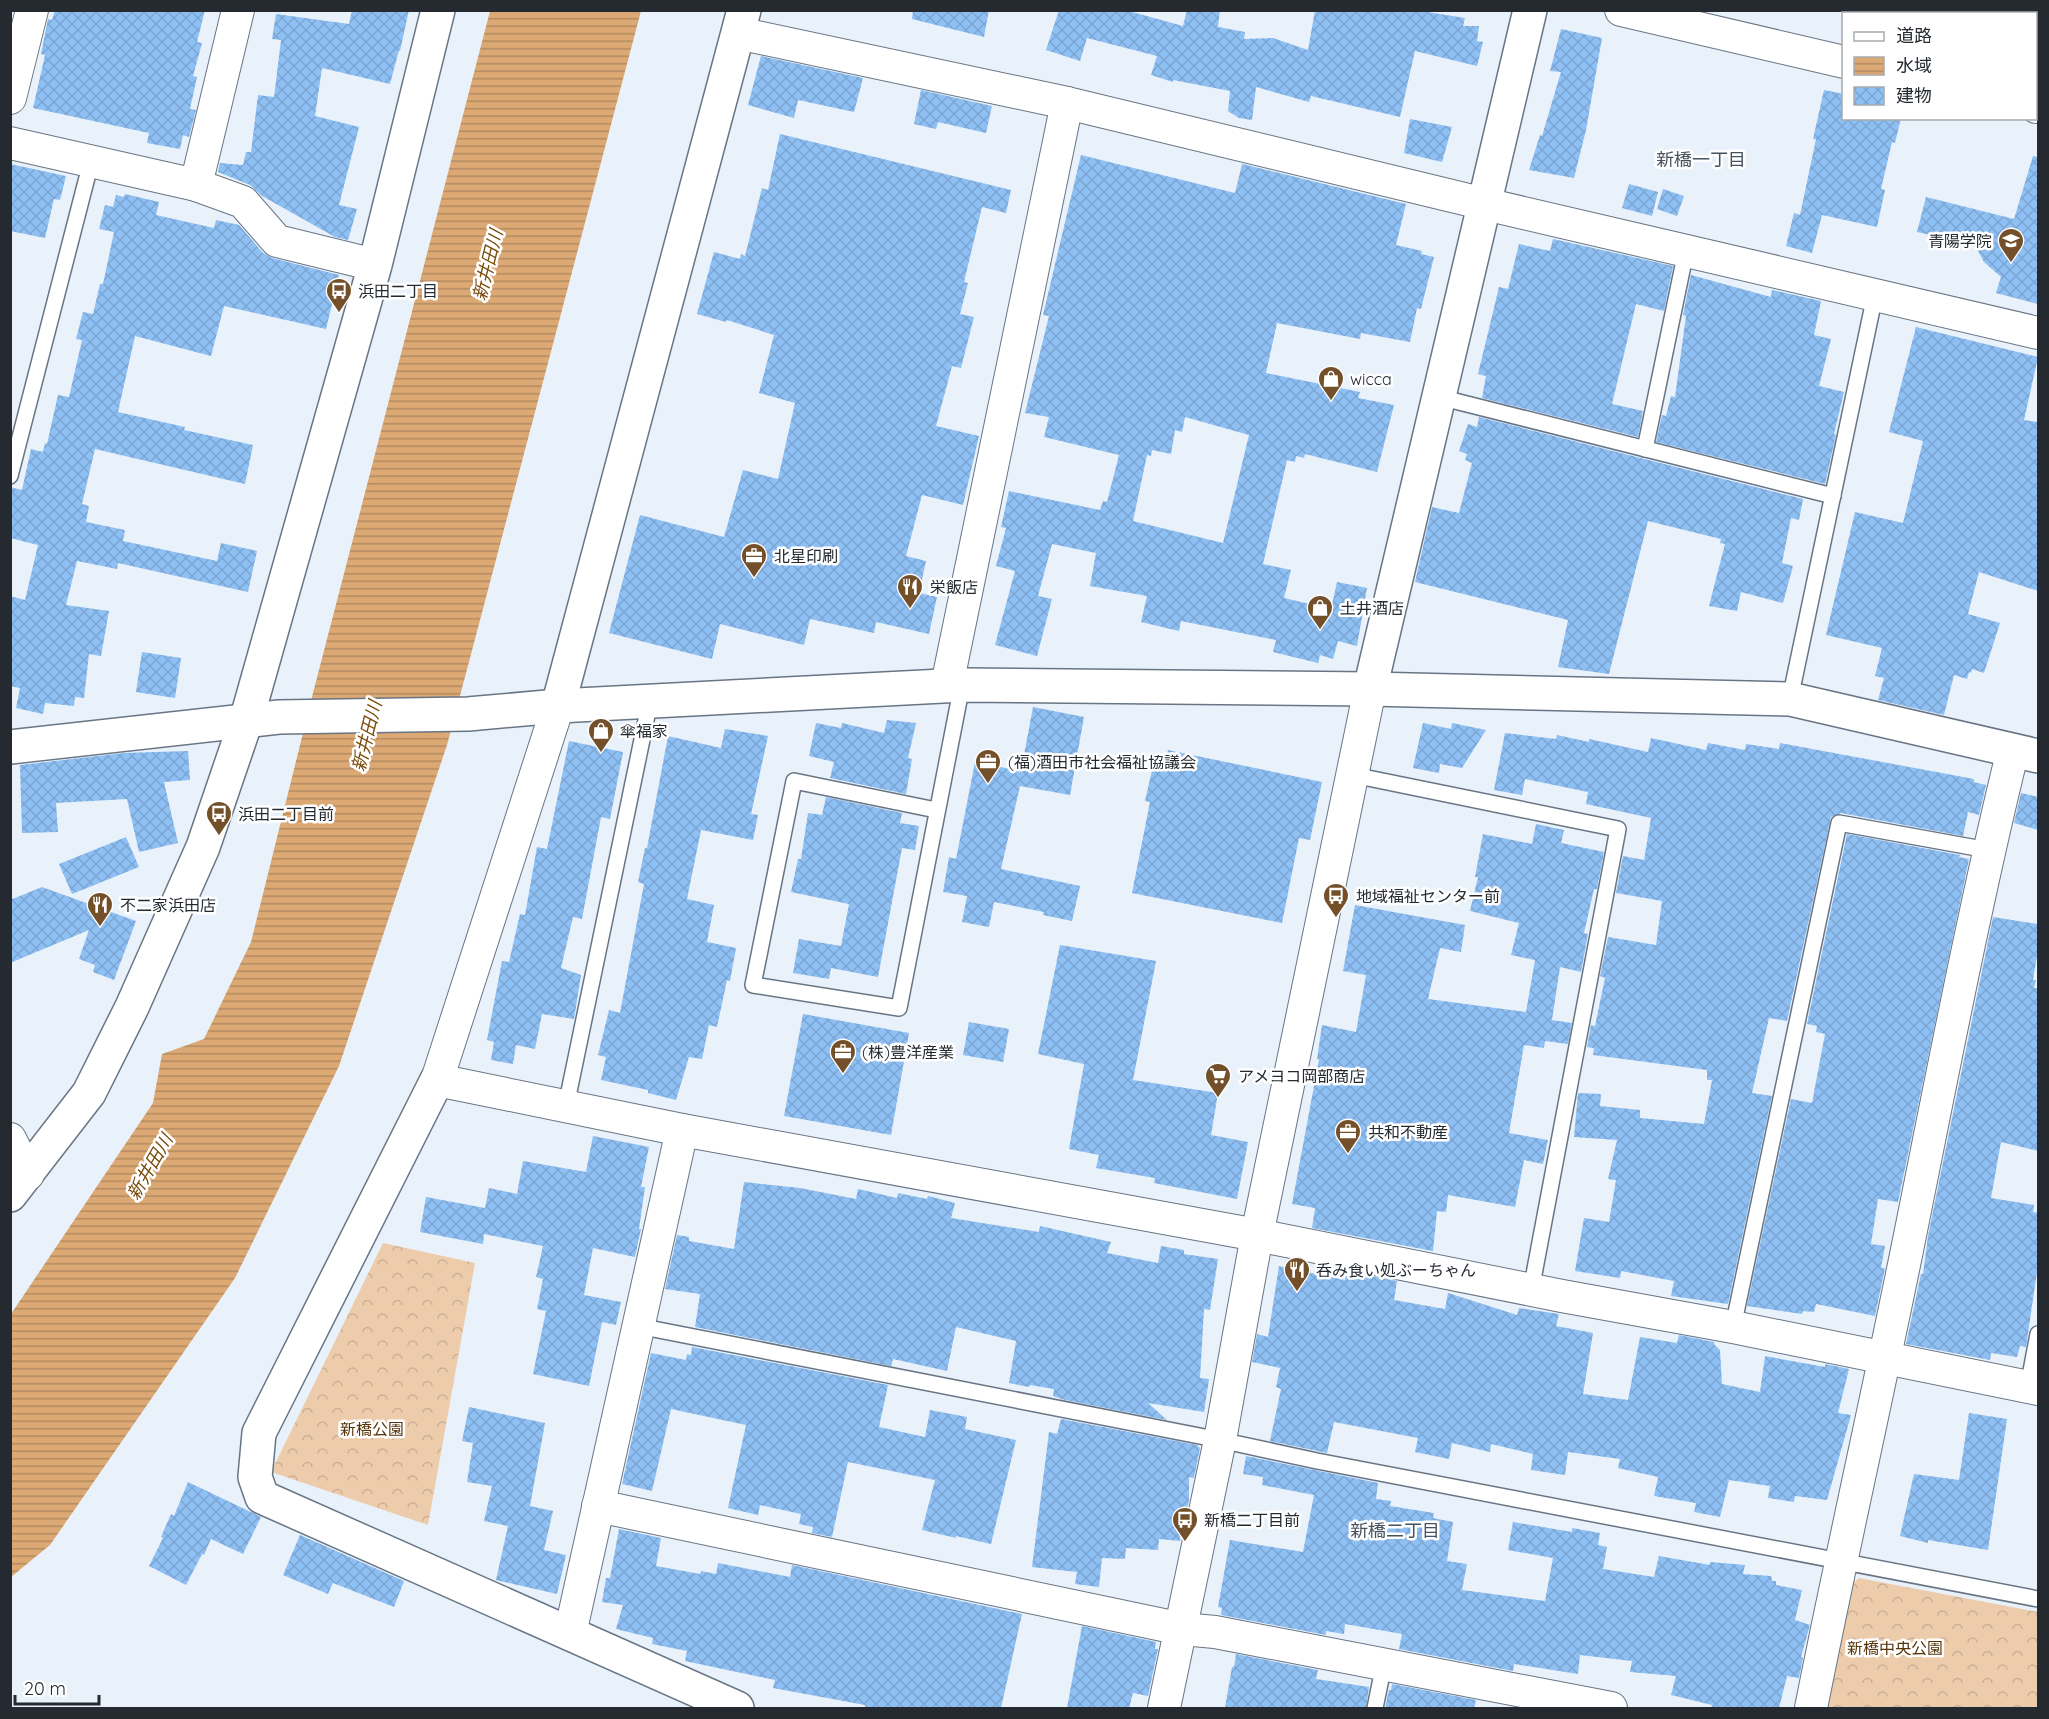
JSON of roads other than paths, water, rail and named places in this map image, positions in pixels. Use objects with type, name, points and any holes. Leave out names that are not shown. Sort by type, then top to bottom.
[{"type":"street","points":[[10,98],[32,10]]},
{"type":"street","points":[[196,185],[238,10]]},
{"type":"street","points":[[19,1184],[89,1094],[132,1007],[203,847],[246,721],[375,265],[438,10]]},
{"type":"street","points":[[1164,1708],[1220,1440],[1257,1235],[1370,689],[1530,10]]},
{"type":"street","points":[[1621,10],[1842,62]]},
{"type":"street","points":[[737,1708],[262,1497],[255,1477],[259,1433],[437,1080],[558,706],[741,22],[1067,104],[2038,333]]},
{"type":"street","points":[[954,685],[1067,104]]},
{"type":"street","points":[[10,143],[196,185],[243,202],[278,242],[375,265]]},
{"type":"street","points":[[10,747],[279,717],[468,714],[558,706],[954,685],[1370,689],[1790,699],[2026,753],[1988,850],[1885,1360],[1811,1708]]},
{"type":"street","points":[[437,1080],[682,1130],[1257,1235],[1531,1290],[1733,1327],[1885,1360],[2033,1388]]},
{"type":"street","points":[[570,1634],[682,1130]]},
{"type":"street","points":[[10,1139],[19,1184]]},
{"type":"street","points":[[598,1506],[1182,1629],[1215,1632],[1611,1708]]},
{"type":"lane","points":[[10,476],[91,162]]},
{"type":"lane","points":[[1645,449],[1686,251]]},
{"type":"lane","points":[[1790,699],[1875,295]]},
{"type":"lane","points":[[1439,397],[1833,496]]},
{"type":"lane","points":[[936,810],[794,781],[753,985],[899,1008],[936,810],[954,685]]},
{"type":"lane","points":[[566,1106],[650,701]]},
{"type":"lane","points":[[1353,775],[1618,829],[1531,1290]]},
{"type":"lane","points":[[1733,1327],[1839,823],[1988,850]]},
{"type":"lane","points":[[639,1326],[1317,1461],[2038,1599]]},
{"type":"lane","points":[[2033,1388],[2038,1334]]},
{"type":"lane","points":[[1375,1708],[1384,1664]]},
{"type":"water","name":"新井田川","points":[[490,11],[641,11],[447,745],[339,1066],[235,1278],[50,1545],[11,1577],[11,1314],[153,1103],[162,1054],[204,1039],[251,942],[313,693]]},
{"type":"place","name":"青陽学院","points":[[2011,264]]},
{"type":"place","name":"浜田二丁目","points":[[339,314]]},
{"type":"place","name":"wicca","points":[[1331,402]]},
{"type":"place","name":"北星印刷","points":[[754,579]]},
{"type":"place","name":"栄飯店","points":[[910,610]]},
{"type":"place","name":"土井酒店","points":[[1320,631]]},
{"type":"place","name":"傘福家","points":[[601,754]]},
{"type":"place","name":"(福)酒田市社会福祉協議会","points":[[988,785]]},
{"type":"place","name":"浜田二丁目前","points":[[219,837]]},
{"type":"place","name":"地域福祉センター前","points":[[1336,919]]},
{"type":"place","name":"不二家浜田店","points":[[100,928]]},
{"type":"place","name":"(株)豊洋産業","points":[[843,1075]]},
{"type":"place","name":"アメヨコ岡部商店","points":[[1218,1099]]},
{"type":"place","name":"共和不動産","points":[[1348,1155]]},
{"type":"place","name":"呑み食い処ぶーちゃん","points":[[1297,1293]]},
{"type":"place","name":"新橋二丁目前","points":[[1185,1543]]},
{"type":"district","name":"新橋一丁目","points":[[1701,160]]},
{"type":"district","name":"新橋二丁目","points":[[1395,1531]]},
{"type":"park label","name":"新橋公園","points":[[372,1429]]},
{"type":"park label","name":"新橋中央公園","points":[[1895,1648]]}]
